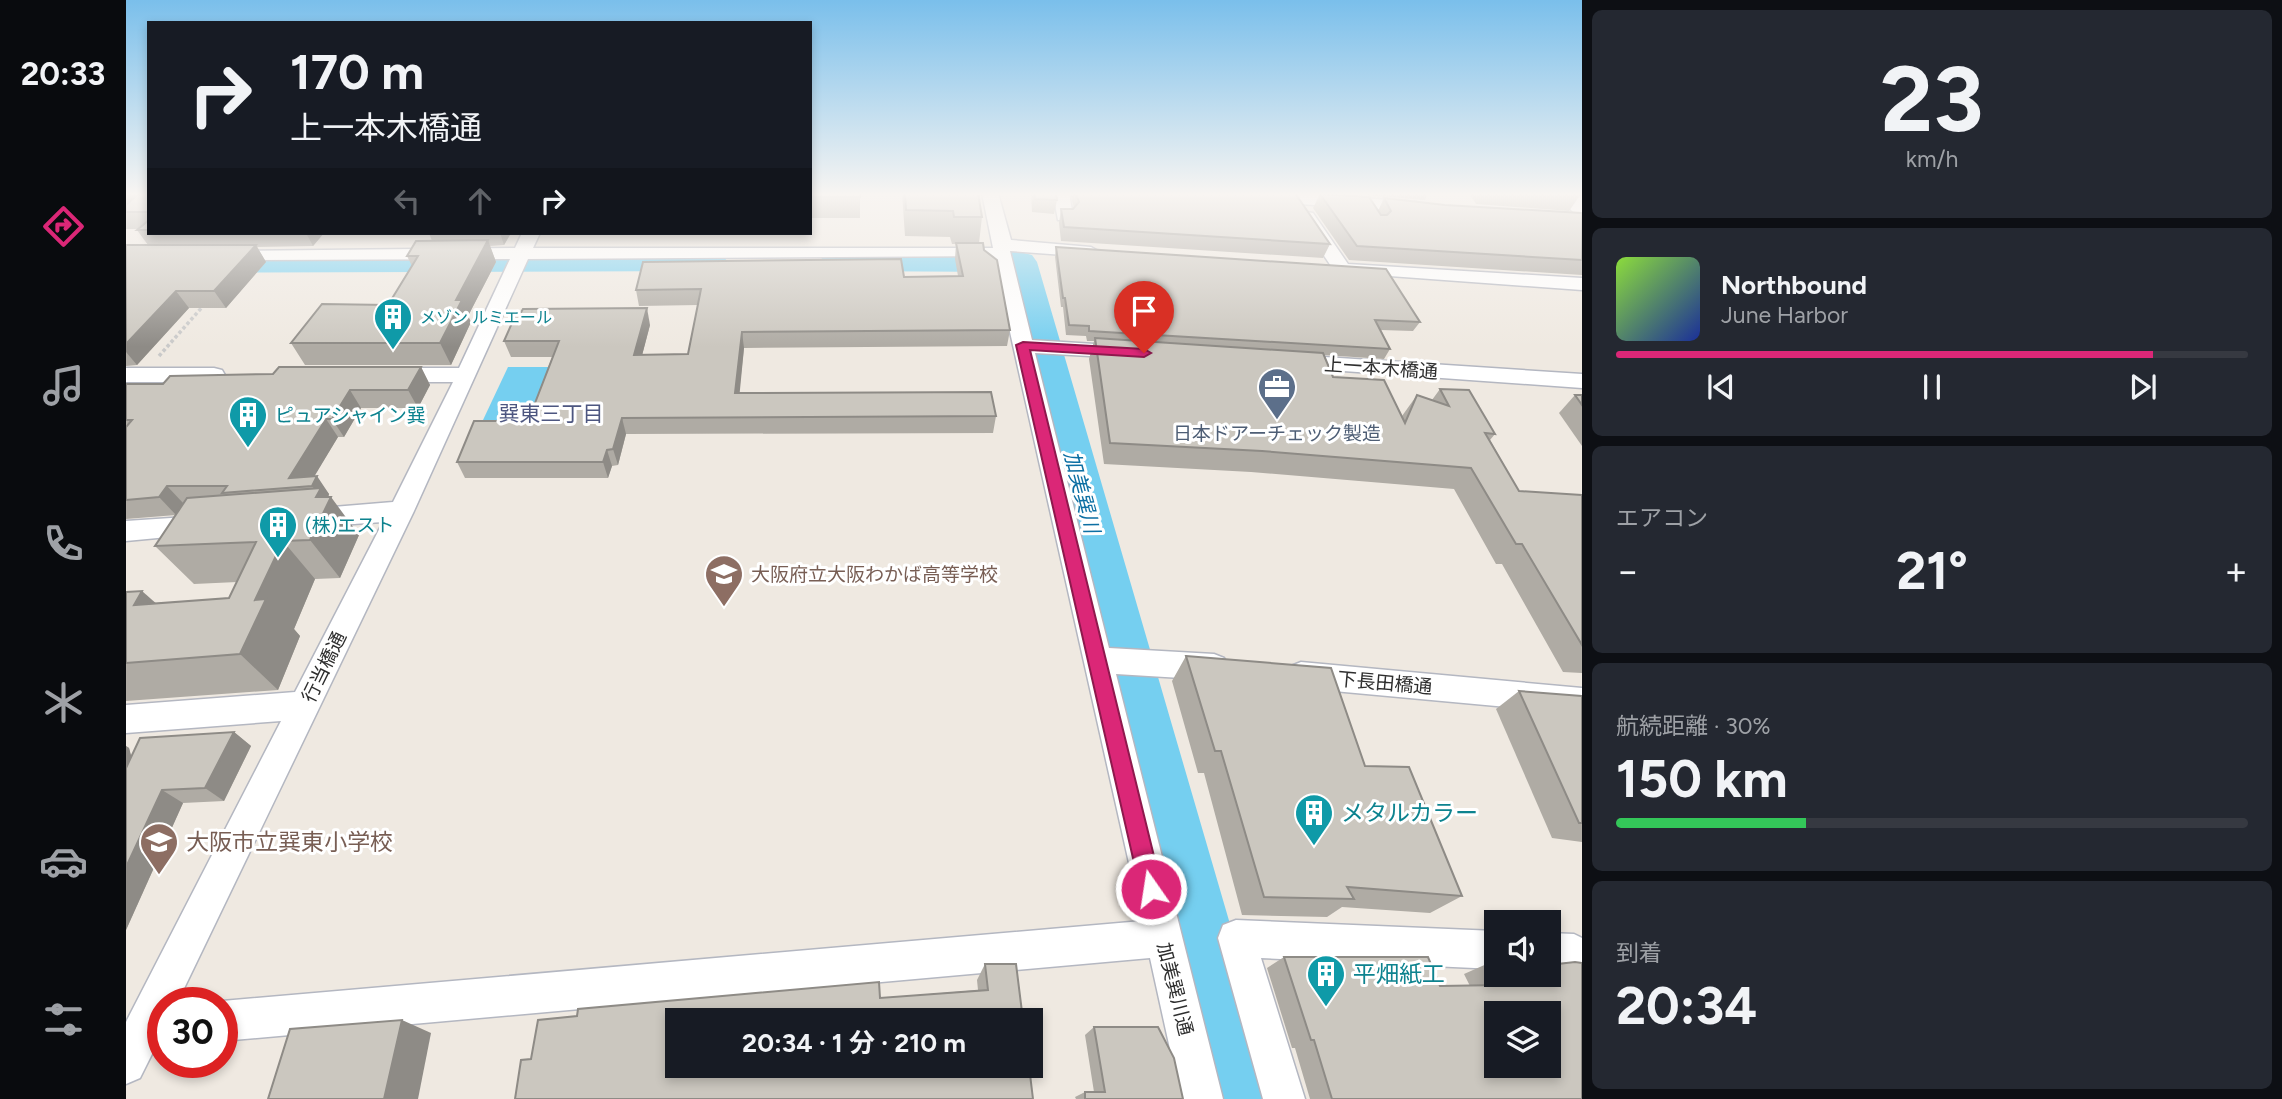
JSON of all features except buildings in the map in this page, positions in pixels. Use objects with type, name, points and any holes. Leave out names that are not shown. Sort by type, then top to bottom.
[{"type":"street","points":[[248,255],[257,244]]},
{"type":"street","name":"行当橋通","points":[[172,987],[305,705],[467,375],[526,244]]},
{"type":"street","name":"加美巽川通","points":[[1000,244],[1037,347],[1162,938],[1202,1099]]},
{"type":"street","points":[[1326,244],[1342,268]]},
{"type":"street","points":[[207,255],[517,262],[1104,253]]},
{"type":"street","points":[[431,271],[517,262]]},
{"type":"street","points":[[1318,267],[1582,284]]},
{"type":"street","points":[[1037,347],[1144,353]]},
{"type":"street","name":"上一本木橋通","points":[[1267,361],[1582,381]]},
{"type":"street","points":[[134,375],[237,375]]},
{"type":"street","points":[[372,375],[467,375]]},
{"type":"street","points":[[291,519],[401,512]]},
{"type":"street","points":[[126,531],[222,524]]},
{"type":"street","points":[[1105,660],[1236,669]]},
{"type":"street","name":"下長田橋通","points":[[1278,673],[1582,701]]},
{"type":"street","points":[[126,719],[305,705]]},
{"type":"street","points":[[238,1020],[1162,938]]},
{"type":"street","points":[[1284,1099],[1236,938],[1484,949]]},
{"type":"street","points":[[1561,952],[1574,953],[1582,967]]},
{"type":"street","name":"行当橋通","points":[[126,1063],[147,1036]]},
{"type":"path","points":[[134,375],[208,300]]},
{"type":"water","points":[[508,367],[549,367],[528,420],[483,420]]},
{"type":"waterway","name":"加美巽川","points":[[126,263],[710,261]]},
{"type":"waterway","name":"加美巽川","points":[[837,261],[1020,262],[1244,1099]]},
{"type":"place","name":"メゾン ルミエール","points":[[393,351]]},
{"type":"place","name":"日本ドアーチェック製造","points":[[1277,421]]},
{"type":"place","name":"ピュアシャイン巽","points":[[248,449]]},
{"type":"place","name":"(株)エスト","points":[[278,559]]},
{"type":"place","name":"大阪府立大阪わかば高等学校","points":[[724,608]]},
{"type":"place","name":"メタルカラー","points":[[1314,847]]},
{"type":"place","name":"大阪市立巽東小学校","points":[[159,876]]},
{"type":"place","name":"平畑紙工","points":[[1326,1008]]},
{"type":"district","name":"巽東三丁目","points":[[551,413]]},
{"type":"route","points":[[1144,353],[1023,345],[1151,889]]}]
